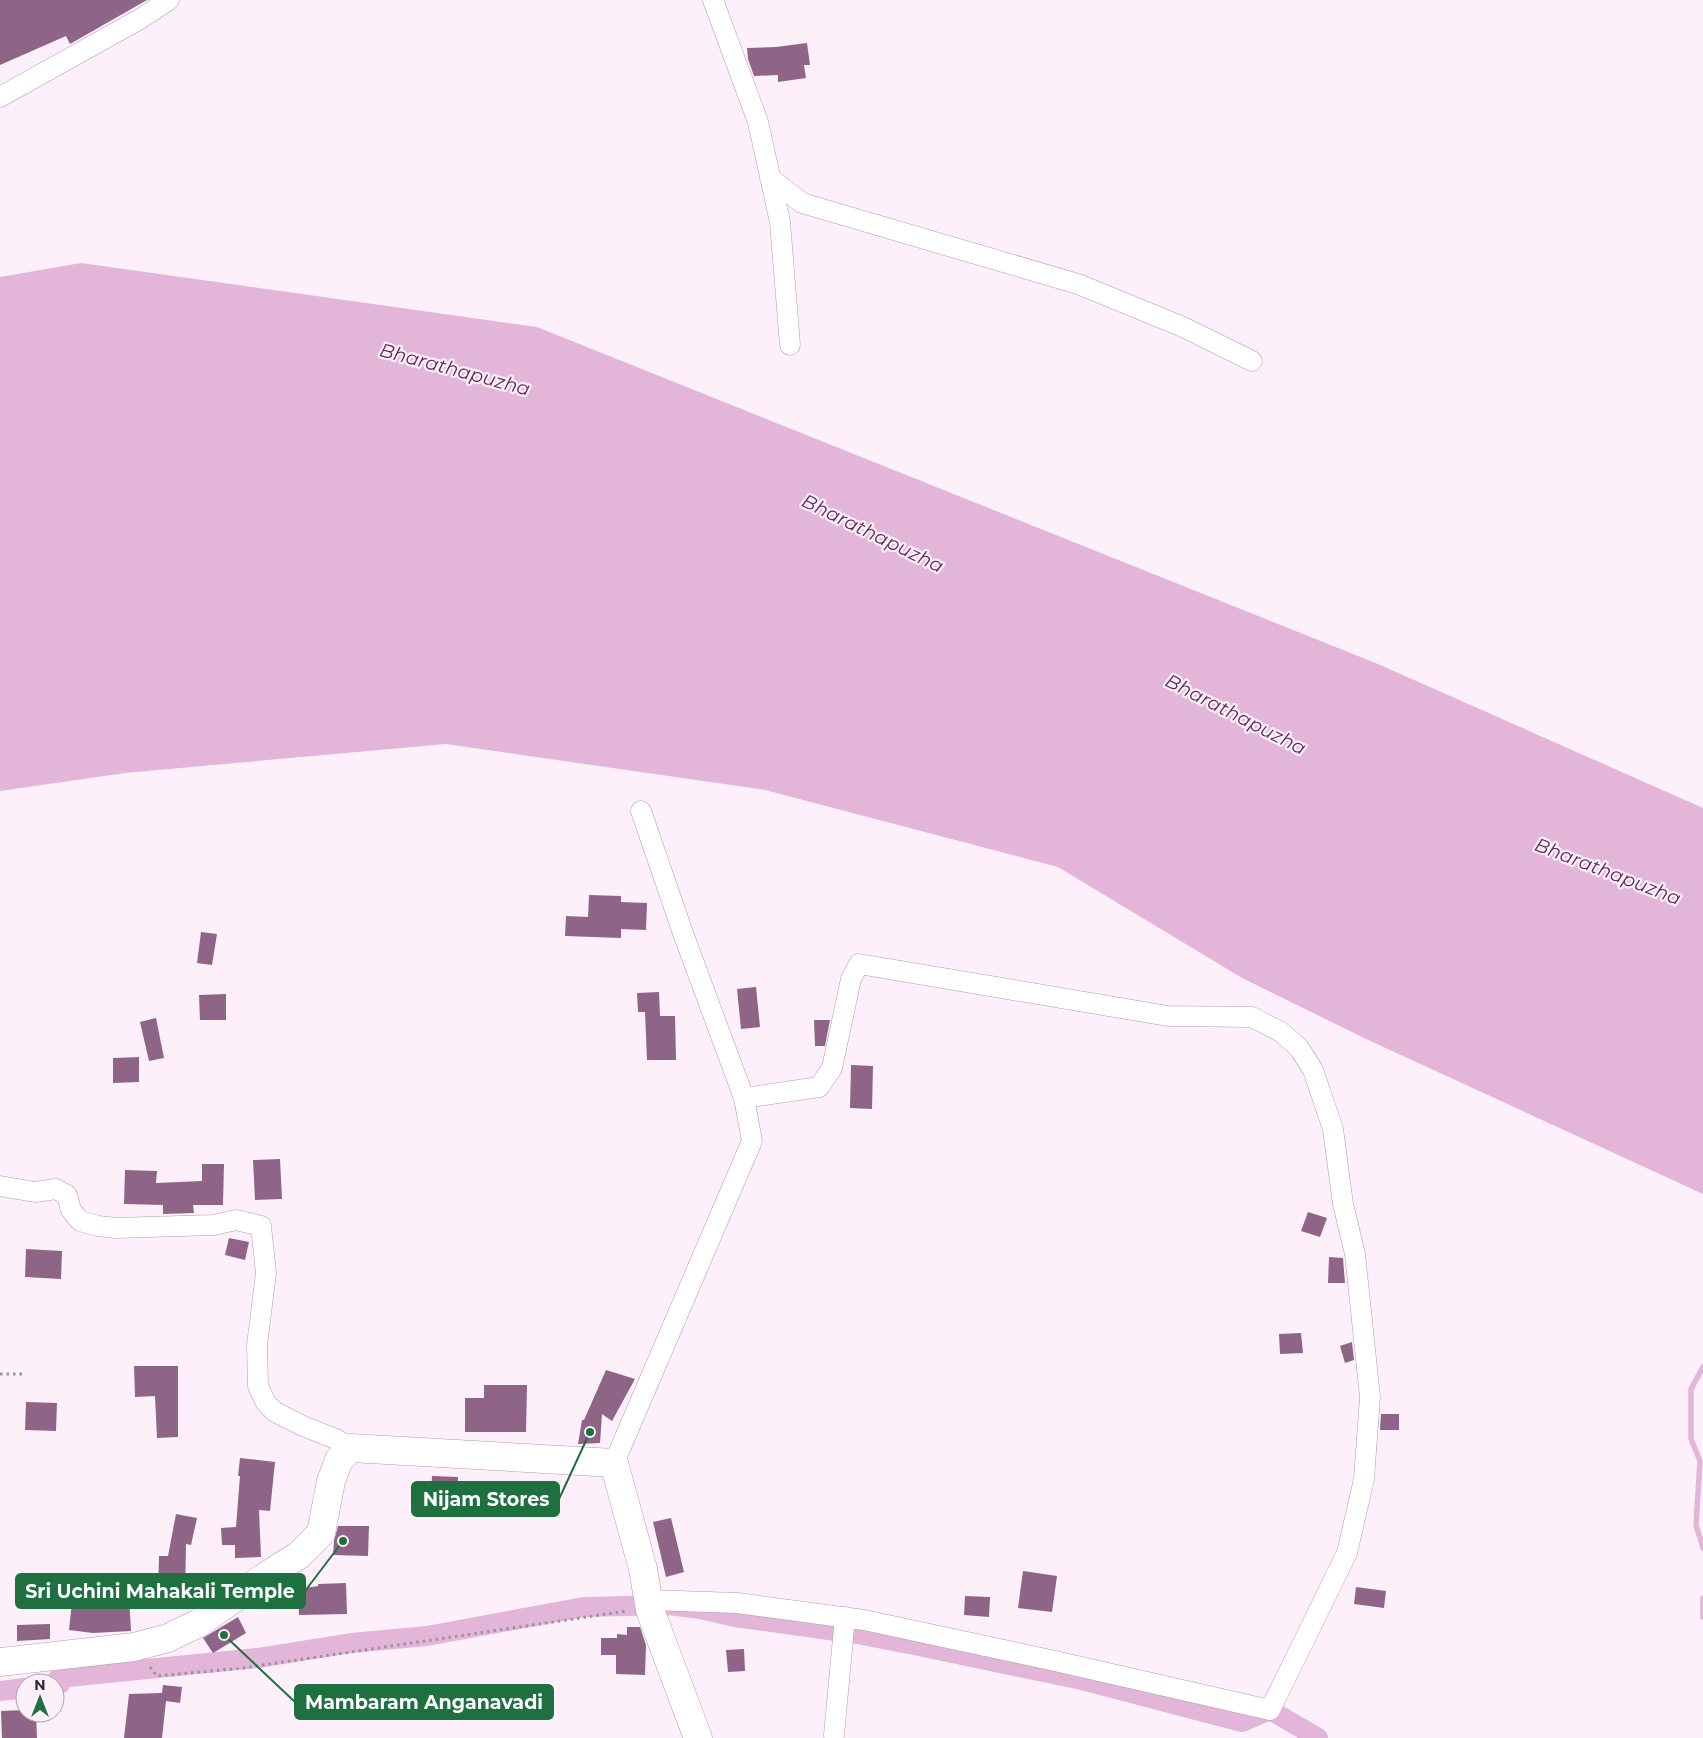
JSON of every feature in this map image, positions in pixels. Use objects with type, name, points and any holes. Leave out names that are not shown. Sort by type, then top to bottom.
[{"type":"street","points":[[0,98],[140,19],[169,0]]},
{"type":"street","points":[[713,0],[758,122],[780,222],[790,345]]},
{"type":"street","points":[[770,178],[802,203],[1078,284],[1183,327],[1252,361]]},
{"type":"street","points":[[641,811],[684,936],[744,1098],[752,1141],[614,1464],[643,1569],[650,1605],[698,1738]]},
{"type":"street","points":[[650,1605],[737,1603],[845,1617],[1055,1661],[1270,1710],[1347,1552],[1364,1479],[1370,1397],[1355,1254],[1343,1204],[1333,1129],[1313,1070],[1299,1048],[1281,1032],[1252,1017],[1168,1016],[859,964],[851,979],[832,1068],[819,1087],[744,1098]]},
{"type":"street","points":[[0,1186],[35,1192],[56,1189],[67,1195],[71,1210],[80,1221],[98,1226],[116,1228],[214,1225],[236,1220],[261,1226],[266,1273],[257,1344],[258,1386],[266,1403],[275,1412],[336,1439],[351,1448],[614,1464]]},
{"type":"street","points":[[0,1662],[134,1647],[168,1638],[199,1623],[263,1578],[300,1555],[321,1533],[331,1481],[339,1460],[351,1448]]},
{"type":"street","points":[[834,1735],[845,1617]]},
{"type":"path","points":[[0,1374],[26,1374]]},
{"type":"path","points":[[157,1676],[243,1668],[624,1611],[650,1605]]},
{"type":"water","name":"Bharathapuzha","points":[[81,263],[537,327],[1378,664],[1703,808],[1703,1194],[1366,1039],[1242,978],[1058,867],[765,790],[446,744],[125,773],[0,791],[0,277]]},
{"type":"building","points":[[0,0],[147,0],[70,44],[66,36],[0,65]]},
{"type":"building","points":[[807,43],[810,65],[804,65],[806,78],[778,82],[778,75],[754,76],[748,59],[747,48]]},
{"type":"building","points":[[589,895],[621,896],[621,902],[647,903],[646,930],[621,929],[621,938],[565,936],[566,916],[588,917]]},
{"type":"building","points":[[201,932],[217,934],[212,965],[197,963]]},
{"type":"building","points":[[756,987],[760,1027],[741,1029],[737,989]]},
{"type":"building","points":[[659,992],[660,1016],[675,1016],[676,1060],[647,1060],[645,1012],[638,1012],[637,993]]},
{"type":"building","points":[[226,994],[226,1020],[200,1020],[199,995]]},
{"type":"building","points":[[156,1018],[164,1058],[149,1061],[140,1022]]},
{"type":"building","points":[[814,1020],[830,1020],[825,1046],[815,1046]]},
{"type":"building","points":[[139,1057],[139,1082],[113,1083],[113,1058]]},
{"type":"building","points":[[851,1065],[873,1066],[872,1109],[850,1108]]},
{"type":"building","points":[[280,1159],[282,1199],[255,1200],[253,1160]]},
{"type":"building","points":[[202,1164],[224,1164],[223,1205],[193,1205],[194,1213],[163,1214],[163,1205],[124,1204],[125,1170],[157,1171],[156,1183],[202,1181]]},
{"type":"building","points":[[1308,1212],[1327,1218],[1320,1237],[1301,1231]]},
{"type":"building","points":[[229,1238],[249,1242],[245,1260],[225,1255]]},
{"type":"building","points":[[26,1249],[62,1251],[61,1279],[25,1277]]},
{"type":"building","points":[[1329,1257],[1343,1258],[1345,1283],[1328,1283]]},
{"type":"building","points":[[1301,1333],[1303,1353],[1280,1354],[1279,1334]]},
{"type":"building","points":[[1352,1342],[1354,1360],[1345,1363],[1340,1346]]},
{"type":"building","points":[[134,1366],[178,1366],[178,1437],[157,1438],[155,1396],[135,1397]]},
{"type":"building","points":[[606,1370],[635,1379],[612,1421],[602,1414],[600,1443],[578,1444],[582,1420],[584,1420]]},
{"type":"building","points":[[484,1385],[527,1385],[526,1432],[465,1432],[465,1398],[484,1398]]},
{"type":"building","points":[[26,1402],[57,1403],[56,1431],[25,1430]]},
{"type":"building","points":[[1381,1414],[1399,1414],[1399,1430],[1380,1430]]},
{"type":"building","points":[[240,1458],[275,1462],[270,1511],[259,1510],[261,1557],[235,1558],[235,1545],[222,1545],[221,1528],[236,1527]]},
{"type":"building","points":[[432,1476],[458,1477],[458,1488],[469,1488],[468,1509],[457,1509],[456,1513],[430,1512]]},
{"type":"building","points":[[176,1514],[197,1518],[191,1545],[186,1544],[185,1595],[158,1594],[159,1556],[168,1556]]},
{"type":"building","points":[[671,1518],[684,1572],[666,1577],[653,1522]]},
{"type":"building","points":[[338,1526],[369,1526],[368,1556],[333,1555]]},
{"type":"building","points":[[1023,1571],[1057,1576],[1052,1612],[1018,1608]]},
{"type":"building","points":[[346,1583],[347,1614],[299,1615],[298,1589],[318,1586],[318,1584]]},
{"type":"building","points":[[1356,1587],[1386,1591],[1384,1608],[1354,1604]]},
{"type":"building","points":[[73,1592],[108,1596],[129,1595],[131,1631],[93,1633],[69,1630]]},
{"type":"building","points":[[965,1596],[990,1597],[989,1617],[964,1615]]},
{"type":"building","points":[[238,1617],[246,1633],[213,1653],[203,1638]]},
{"type":"building","points":[[50,1624],[50,1639],[17,1641],[17,1625]]},
{"type":"building","points":[[627,1627],[640,1627],[646,1645],[645,1675],[616,1674],[616,1655],[601,1655],[601,1638],[617,1638],[617,1634],[627,1635]]},
{"type":"building","points":[[744,1649],[745,1671],[728,1672],[726,1650]]},
{"type":"building","points":[[163,1685],[182,1687],[180,1703],[166,1701],[162,1738],[124,1738],[129,1694],[162,1693]]},
{"type":"building","points":[[15,1710],[15,1723],[36,1723],[37,1738],[2,1738],[1,1711]]},
{"type":"waterway","points":[[1703,1367],[1691,1389],[1691,1439],[1700,1461],[1696,1525],[1703,1548]]},
{"type":"waterway","points":[[1703,1598],[1703,1617]]},
{"type":"waterway","points":[[65,1677],[257,1658],[351,1643],[427,1636],[584,1607],[669,1605],[700,1609],[735,1617],[857,1634],[914,1645],[1082,1680],[1242,1722],[1270,1710],[1318,1738]]},
{"type":"waterway","points":[[0,1691],[15,1689]]},
{"type":"place","name":"Nijam Stores","points":[[590,1432]]},
{"type":"place","name":"Sri Uchini Mahakali Temple","points":[[343,1541]]},
{"type":"place","name":"Mambaram Anganavadi","points":[[224,1635]]}]
